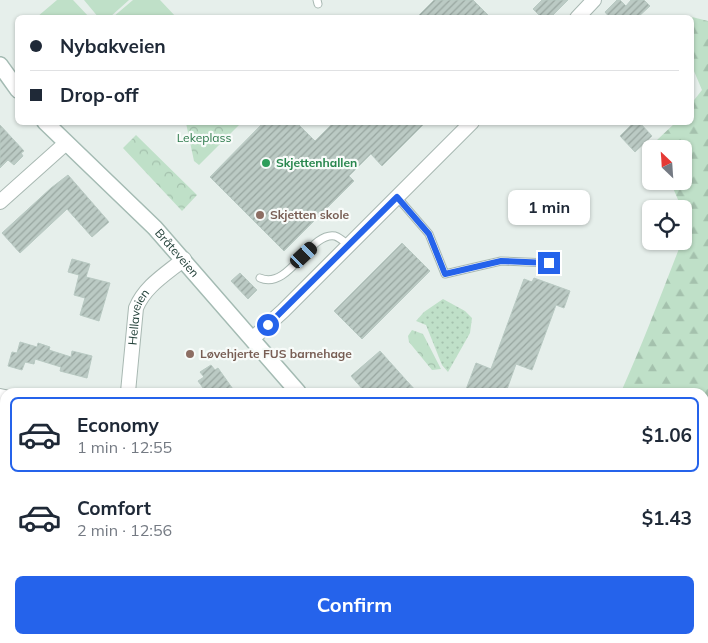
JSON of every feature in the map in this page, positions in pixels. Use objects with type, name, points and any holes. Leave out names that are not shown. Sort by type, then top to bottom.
[{"type":"main road","points":[[0,65],[15,86]]},
{"type":"main road","name":"Bråteveien","points":[[48,125],[140,213],[184,259],[295,388]]},
{"type":"street","points":[[579,15],[594,0]]},
{"type":"street","points":[[252,339],[283,311],[469,125]]},
{"type":"street","points":[[0,202],[66,143]]},
{"type":"street","name":"Hellaveien","points":[[128,388],[136,308],[140,299],[150,287],[184,259]]},
{"type":"lane","points":[[397,197],[429,234],[445,274],[501,261],[549,263]]},
{"type":"lane","points":[[260,278],[266,281],[274,280],[285,274],[315,245],[330,237],[334,236],[341,239],[348,245]]},
{"type":"green space","points":[[57,0],[73,0],[87,15],[39,15]]},
{"type":"green space","points":[[84,0],[129,0],[112,15],[96,15]]},
{"type":"green space","points":[[133,0],[160,0],[174,15],[115,15]]},
{"type":"green space","points":[[694,18],[708,21],[708,388],[623,388],[678,250],[692,250],[692,200],[678,200],[674,190],[692,190],[692,140],[657,140],[673,125],[694,125],[694,100],[702,90],[694,71]]},
{"type":"green space","name":"Lekeplass","points":[[187,125],[239,125],[199,165],[194,161]]},
{"type":"green space","name":"Lekeplass","points":[[136,135],[197,195],[182,211],[123,148]]},
{"type":"green space","points":[[443,299],[465,311],[472,318],[470,333],[448,372],[442,365],[426,325],[416,321],[424,312]]},
{"type":"green space","points":[[412,330],[423,334],[441,369],[432,370],[409,342],[408,336]]},
{"type":"building","points":[[434,0],[473,0],[488,15],[419,15]]},
{"type":"building","points":[[542,0],[568,0],[553,15],[539,15],[533,9]]},
{"type":"building","points":[[617,0],[620,0],[626,6],[631,0],[644,0],[650,6],[640,15],[608,15],[605,12]]},
{"type":"building","points":[[0,125],[24,151],[21,153],[23,156],[14,165],[8,160],[0,168]]},
{"type":"building","points":[[261,125],[299,125],[315,141],[331,125],[423,125],[382,166],[371,154],[349,176],[354,181],[284,251],[210,177]]},
{"type":"building","points":[[631,125],[642,125],[652,136],[648,140],[642,140],[642,145],[635,152],[620,136]]},
{"type":"building","points":[[68,175],[109,222],[92,237],[67,209],[20,253],[2,233]]},
{"type":"building","points":[[402,243],[430,271],[362,339],[334,311]]},
{"type":"building","points":[[72,259],[90,264],[86,277],[110,283],[99,321],[80,315],[85,298],[74,295],[79,275],[68,272]]},
{"type":"building","points":[[240,273],[257,290],[248,299],[231,281]]},
{"type":"building","points":[[534,278],[570,291],[564,308],[556,305],[532,370],[516,364],[507,388],[467,388],[476,363],[491,369],[524,279],[532,282]]},
{"type":"building","points":[[20,342],[37,347],[38,343],[50,347],[49,350],[71,357],[72,351],[92,356],[87,378],[60,371],[61,367],[35,359],[34,364],[25,362],[22,370],[8,366],[12,352],[17,353]]},
{"type":"building","points":[[380,351],[413,388],[362,388],[351,376]]},
{"type":"building","points":[[211,365],[215,370],[218,368],[232,388],[203,388],[198,381],[204,377],[200,372]]},
{"type":"place","name":"Skjettenhallen","points":[[266,163]]},
{"type":"place","name":"Skjetten skole","points":[[260,215]]},
{"type":"place","name":"Løvehjerte FUS barnehage","points":[[190,354]]},
{"type":"route","points":[[268,325],[397,197],[429,234],[445,274],[501,261],[549,263]]}]
